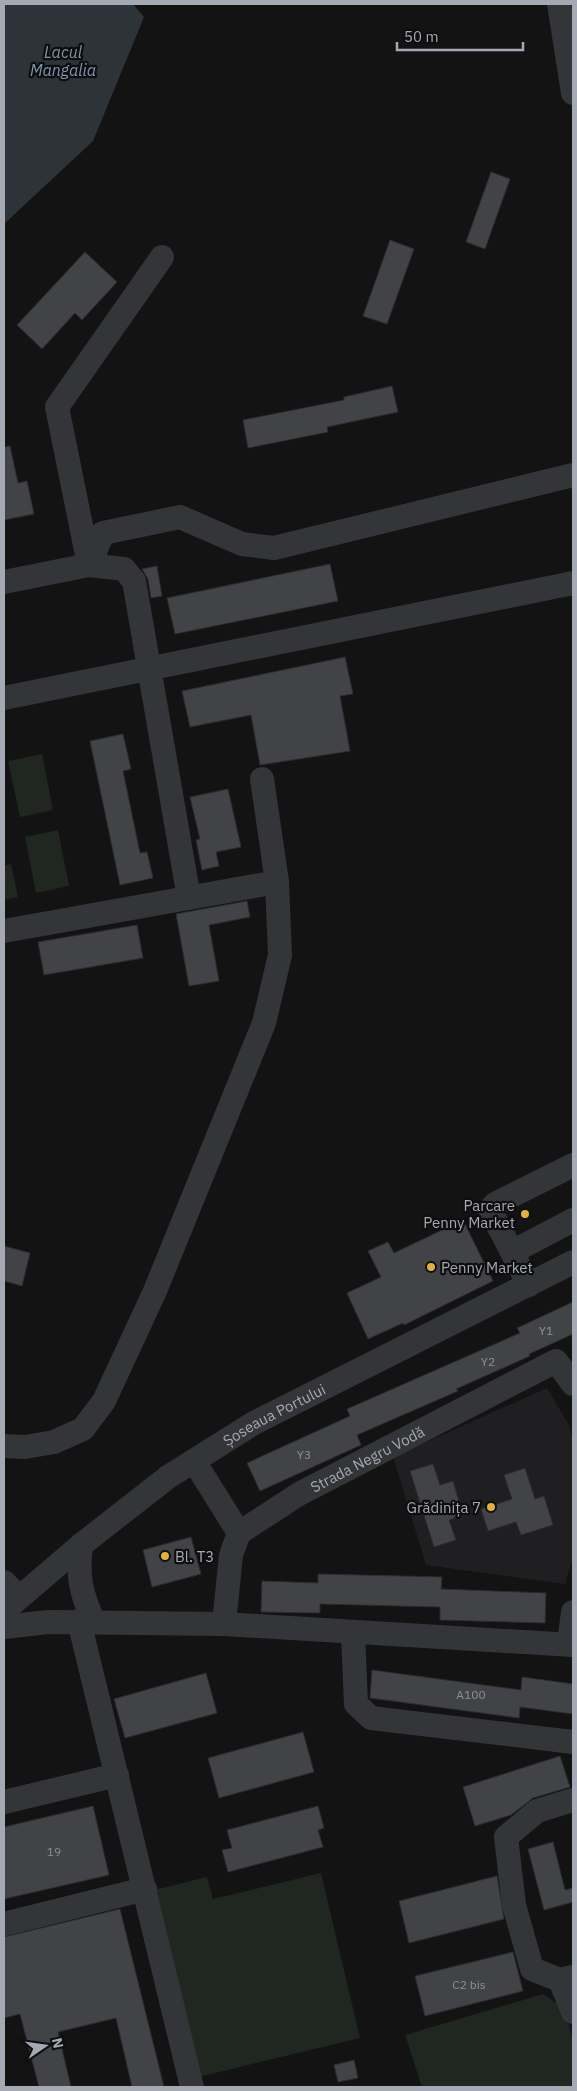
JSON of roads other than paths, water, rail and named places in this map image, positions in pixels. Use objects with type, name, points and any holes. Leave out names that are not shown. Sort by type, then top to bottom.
[{"type":"street","points":[[559,4],[573,93]]},
{"type":"street","points":[[89,565],[57,407],[162,257]]},
{"type":"street","points":[[89,565],[102,533],[180,517],[242,544],[274,548],[573,475]]},
{"type":"street","points":[[4,582],[89,565],[124,569],[134,581],[189,898]]},
{"type":"street","points":[[4,698],[573,583]]},
{"type":"street","points":[[4,1446],[25,1447],[54,1442],[83,1429],[104,1401],[155,1291],[264,1023],[280,955],[277,882],[262,779]]},
{"type":"street","points":[[4,931],[277,882]]},
{"type":"street","points":[[529,1285],[490,1210],[495,1204],[573,1165]]},
{"type":"street","points":[[512,1252],[573,1220]]},
{"type":"street","name":"Șoseaua Portului","points":[[9,1596],[81,1544],[168,1477],[254,1423],[573,1262]]},
{"type":"street","name":"Strada Negru Vodă","points":[[239,1533],[299,1494],[564,1357],[573,1384]]},
{"type":"street","points":[[194,1461],[239,1533],[231,1555],[224,1624]]},
{"type":"street","points":[[81,1544],[78,1569],[86,1621],[117,1775],[192,2087]]},
{"type":"street","points":[[4,1627],[48,1622],[86,1621],[224,1624],[353,1634],[571,1645],[573,1612]]},
{"type":"street","points":[[353,1634],[356,1704],[371,1718],[573,1742]]},
{"type":"street","points":[[4,1802],[117,1775]]},
{"type":"street","points":[[573,1800],[537,1811],[506,1837],[514,1904],[532,1969],[566,1978],[573,2012]]},
{"type":"street","points":[[4,1924],[144,1889]]},
{"type":"water","name":"Lacul Mangalia","points":[[4,4],[133,4],[144,17],[93,141],[4,224]]},
{"type":"place","name":"Parcare Penny Market","points":[[525,1214]]},
{"type":"place","name":"Penny Market","points":[[431,1267]]},
{"type":"place","name":"Grădinița 7","points":[[491,1507]]},
{"type":"place","name":"Bl. T3","points":[[165,1556]]}]
